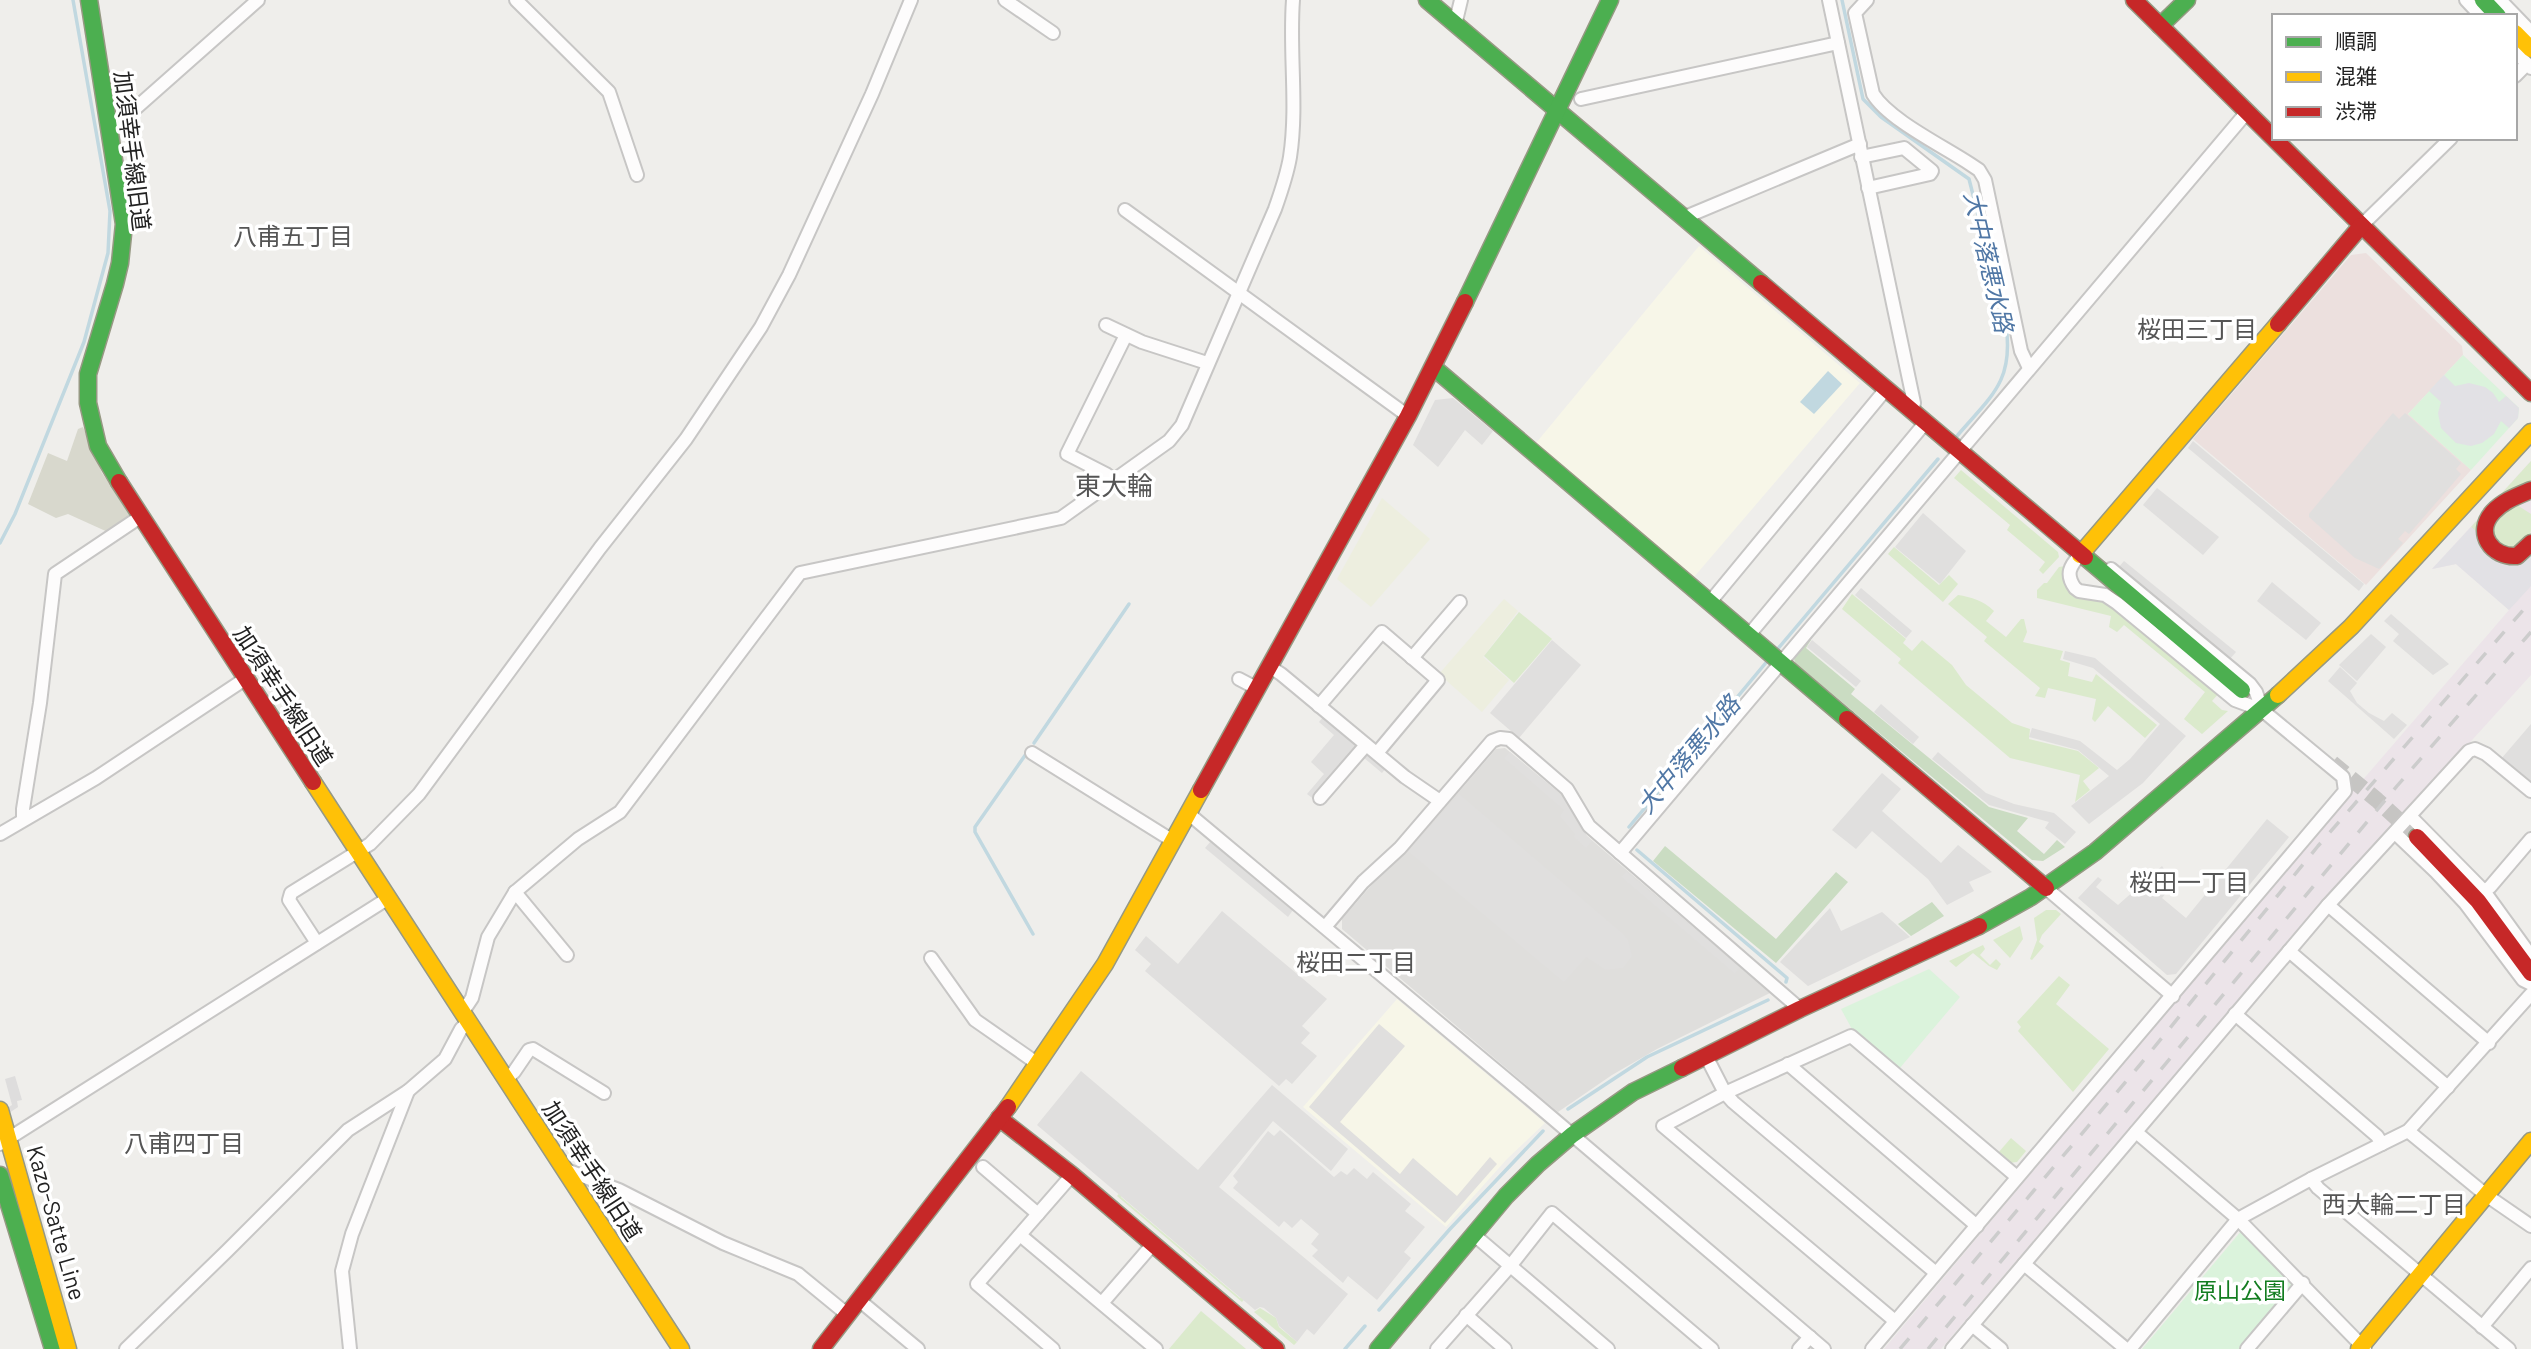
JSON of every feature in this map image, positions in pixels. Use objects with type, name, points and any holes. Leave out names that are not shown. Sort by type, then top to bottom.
[{"type":"street","name":"加須幸手線旧道","points":[[89,0],[124,224],[115,284],[88,374],[88,403],[98,446],[140,517],[681,1349]]},
{"type":"street","points":[[108,129],[119,123],[258,0]]},
{"type":"street","points":[[516,0],[609,92],[636,175]]},
{"type":"street","points":[[317,943],[289,900],[291,893],[370,844],[419,794],[600,548],[685,439],[761,327],[789,275],[872,94],[911,0]]},
{"type":"street","points":[[1005,0],[1053,33]]},
{"type":"street","points":[[126,1349],[348,1130],[408,1091],[445,1059],[461,1029],[472,998],[488,937],[514,892],[578,839],[620,812],[800,573],[1061,518],[1115,481],[1176,433],[1182,425],[1275,209],[1290,159],[1294,117],[1293,0]]},
{"type":"street","points":[[1427,0],[2242,690]]},
{"type":"street","points":[[1455,25],[1461,0]]},
{"type":"street","points":[[821,1349],[999,1118],[1066,1026],[1098,975],[1408,416],[1610,0]]},
{"type":"street","points":[[1829,0],[1914,403],[1912,412]]},
{"type":"street","points":[[1867,0],[1855,13],[1872,94],[1890,113],[1970,163],[1979,170],[1985,180],[2021,351],[2029,368]]},
{"type":"street","points":[[2134,0],[2272,138]]},
{"type":"street","points":[[2160,26],[2187,0]]},
{"type":"street","points":[[2466,0],[2479,14]]},
{"type":"street","points":[[2483,0],[2496,14]]},
{"type":"street","points":[[2500,0],[2514,14]]},
{"type":"street","points":[[2517,18],[2531,32]]},
{"type":"street","points":[[2517,37],[2530,60],[2517,74]]},
{"type":"street","points":[[1581,99],[1838,43]]},
{"type":"street","points":[[1620,853],[1775,657],[1958,452],[2247,113]]},
{"type":"street","points":[[2274,140],[2531,393]]},
{"type":"street","points":[[1872,1349],[2345,791],[2343,777],[2263,710],[2235,700],[2111,598],[2075,588],[2068,574],[2080,555],[2361,226],[2449,140]]},
{"type":"street","points":[[1683,218],[1861,150],[1904,148],[1931,171],[1930,174],[1868,188]]},
{"type":"street","points":[[1125,210],[1408,416]]},
{"type":"street","points":[[1106,325],[1126,335],[1207,363]]},
{"type":"street","points":[[1115,481],[1067,454],[1126,335]]},
{"type":"street","points":[[1433,367],[2173,996]]},
{"type":"street","points":[[1710,602],[1886,389]]},
{"type":"street","points":[[1749,635],[1925,423]]},
{"type":"street","points":[[1378,1349],[1530,1172],[1572,1135],[1633,1092],[1800,1009],[1979,926],[2046,888],[2095,852],[2263,710],[2351,628],[2531,432]]},
{"type":"street","points":[[2531,490],[2505,501],[2489,519],[2485,529],[2492,548],[2507,557],[2517,556],[2531,542]]},
{"type":"street","points":[[23,819],[55,574],[140,517]]},
{"type":"street","points":[[2080,555],[2095,556],[2250,684],[2263,710]]},
{"type":"street","points":[[1412,658],[1460,602]]},
{"type":"street","points":[[1320,706],[1382,632],[1438,680],[1320,798]]},
{"type":"street","points":[[1270,667],[1440,801]]},
{"type":"street","points":[[0,834],[96,778],[245,678]]},
{"type":"street","points":[[1239,679],[1258,689]]},
{"type":"street","points":[[1325,927],[1363,882],[1400,848],[1492,741],[1509,739],[1567,789],[1589,826],[1800,1009]]},
{"type":"street","points":[[1952,1349],[2328,905],[2469,751],[2476,749],[2486,754],[2531,791]]},
{"type":"street","points":[[1032,753],[1172,841]]},
{"type":"street","points":[[1189,814],[1824,1349]]},
{"type":"street","points":[[2410,816],[2484,891],[2531,956]]},
{"type":"street","points":[[2395,833],[2437,872],[2465,903],[2523,980],[2531,984]]},
{"type":"street","points":[[2417,837],[2482,904],[2531,972]]},
{"type":"street","points":[[2484,891],[2531,839]]},
{"type":"street","points":[[514,892],[567,955]]},
{"type":"street","points":[[4,1141],[387,899]]},
{"type":"street","points":[[2328,905],[2489,1043]]},
{"type":"street","points":[[2289,951],[2448,1087]]},
{"type":"street","points":[[931,958],[975,1020],[1038,1064]]},
{"type":"street","points":[[2024,1264],[2128,1349],[2238,1219],[2407,1131],[2531,994]]},
{"type":"street","points":[[2235,1014],[2382,1144]]},
{"type":"street","points":[[1895,1321],[1663,1126],[1725,1093],[1852,1036],[2017,1177]]},
{"type":"street","points":[[505,1080],[514,1072],[528,1050],[533,1049],[604,1093]]},
{"type":"street","points":[[1706,1056],[1725,1093],[1936,1273]]},
{"type":"street","points":[[1788,1064],[1977,1226]]},
{"type":"street","points":[[350,1349],[342,1271],[352,1234],[408,1091]]},
{"type":"street","name":"Kazo-Satte Line","points":[[0,1110],[4,1141],[68,1349]]},
{"type":"street","points":[[999,1118],[1072,1175],[1276,1349]]},
{"type":"street","points":[[2407,1131],[2486,1195],[2531,1226]]},
{"type":"street","points":[[2136,1132],[2238,1219],[2303,1283],[2362,1348],[2531,1141]]},
{"type":"street","points":[[983,1167],[1038,1214]]},
{"type":"street","points":[[564,1169],[619,1190],[723,1243],[798,1273],[848,1315]]},
{"type":"street","name":"Kazo-Satte Line","points":[[0,1175],[52,1349]]},
{"type":"street","points":[[1053,1349],[977,1284],[1072,1175]]},
{"type":"street","points":[[2311,1179],[2318,1188],[2509,1349]]},
{"type":"street","points":[[1437,1349],[1511,1265],[1552,1213],[1713,1349]]},
{"type":"street","points":[[1474,1234],[1608,1349]]},
{"type":"street","points":[[1020,1235],[1156,1349]]},
{"type":"street","points":[[1102,1303],[1153,1244]]},
{"type":"street","points":[[2482,1327],[2531,1268]]},
{"type":"street","points":[[2247,1349],[2303,1283]]},
{"type":"street","points":[[859,1300],[918,1349]]},
{"type":"street","points":[[1466,1315],[1505,1349]]},
{"type":"street","points":[[1972,1325],[2001,1349]]},
{"type":"street","points":[[1799,1349],[1810,1337]]},
{"type":"shaded area","points":[[1699,246],[1860,383],[1694,577],[1536,443]]},
{"type":"shaded area","points":[[2366,253],[2462,346],[2463,355],[2408,414],[2471,470],[2366,585],[2193,439],[2351,255]]},
{"type":"shaded area","points":[[2444,375],[2455,386],[2469,383],[2485,387],[2499,402],[2506,396],[2519,408],[2518,418],[2509,428],[2501,421],[2494,434],[2482,443],[2471,446],[2456,443],[2441,428],[2438,413],[2441,402],[2429,391]]},
{"type":"shaded area","points":[[1453,398],[1493,431],[1482,445],[1465,430],[1438,467],[1413,445],[1435,400]]},
{"type":"shaded area","points":[[2393,413],[2399,419],[2405,413],[2461,463],[2456,469],[2461,474],[2409,534],[2405,531],[2398,539],[2403,543],[2379,569],[2355,558],[2309,517],[2309,514]]},
{"type":"shaded area","points":[[83,427],[102,473],[133,518],[110,533],[68,514],[56,518],[28,504],[48,453],[67,461],[78,429]]},
{"type":"shaded area","points":[[2193,441],[2364,584],[2359,591],[2188,448]]},
{"type":"shaded area","points":[[2531,461],[2531,675],[2213,1030],[1941,1349],[1884,1349],[2274,883],[2509,610],[2456,564],[2432,569]]},
{"type":"shaded area","points":[[2157,488],[2219,537],[2203,555],[2143,505]]},
{"type":"shaded area","points":[[1382,498],[1430,539],[1371,607],[1337,579]]},
{"type":"shaded area","points":[[1923,513],[1966,551],[1940,584],[1895,547]]},
{"type":"shaded area","points":[[2471,527],[2477,532],[2485,552],[2503,564],[2520,563],[2531,554],[2531,586],[2509,610],[2456,564],[2432,569]]},
{"type":"shaded area","points":[[2124,561],[2236,652],[2229,660],[2118,568]]},
{"type":"shaded area","points":[[2272,582],[2321,623],[2306,640],[2257,601]]},
{"type":"shaded area","points":[[1861,588],[1912,631],[1906,638],[1855,595]]},
{"type":"shaded area","points":[[1504,599],[1518,611],[1483,657],[1509,680],[1482,712],[1439,674]]},
{"type":"shaded area","points":[[2391,614],[2449,664],[2433,675],[2393,641],[2399,634],[2384,621]]},
{"type":"shaded area","points":[[2371,634],[2386,647],[2357,681],[2339,665]]},
{"type":"shaded area","points":[[1552,640],[1581,665],[1519,738],[1490,713]]},
{"type":"shaded area","points":[[1812,640],[1861,681],[1856,687],[1807,647]]},
{"type":"shaded area","points":[[2065,651],[2095,658],[2186,736],[2143,783],[2089,824],[2071,806],[2109,776],[2078,750],[2029,737],[2032,728],[2080,741],[2117,770],[2160,724],[2093,668],[2063,659]]},
{"type":"shaded area","points":[[2340,667],[2357,683],[2350,691],[2357,703],[2384,721],[2392,713],[2407,725],[2394,739],[2328,681]]},
{"type":"shaded area","points":[[1881,704],[1919,737],[1913,744],[1874,712]]},
{"type":"shaded area","points":[[1324,716],[1387,767],[1382,773],[1357,752],[1315,800],[1307,794],[1324,774],[1311,762],[1334,735],[1319,722]]},
{"type":"shaded area","points":[[2531,724],[2531,784],[2501,759]]},
{"type":"shaded area","points":[[1505,748],[1563,796],[1587,836],[1770,993],[1657,1049],[1612,1075],[1558,1112],[1342,929],[1342,919],[1376,880],[1406,853],[1496,749]]},
{"type":"shaded area","points":[[1510,752],[1562,796],[1581,830],[1592,841],[1586,848],[1574,837],[1575,834],[1560,816],[1564,810],[1504,758]]},
{"type":"shaded area","points":[[1938,752],[1986,793],[2014,804],[2054,813],[2076,832],[2065,844],[2045,828],[2049,822],[1989,805],[1932,759]]},
{"type":"shaded area","points":[[1882,773],[1901,789],[1882,811],[1941,863],[1958,845],[1992,872],[1969,882],[1974,891],[1947,905],[1928,879],[1872,831],[1856,849],[1832,830]]},
{"type":"shaded area","points":[[1459,794],[1623,934],[1628,940],[1632,956],[1623,968],[1606,970],[1586,957],[1564,982],[1408,851]]},
{"type":"shaded area","points":[[2267,819],[2289,837],[2176,974],[2167,975],[2078,898],[2098,877],[2102,880],[2096,887],[2118,905],[2162,866],[2175,882],[2162,898],[2186,918]]},
{"type":"shaded area","points":[[1211,841],[1293,910],[1288,917],[1205,848]]},
{"type":"shaded area","points":[[1626,871],[1740,967],[1735,974],[1621,877]]},
{"type":"shaded area","points":[[1830,908],[1841,931],[1882,912],[1910,937],[1808,986],[1780,962]]},
{"type":"shaded area","points":[[1222,911],[1327,999],[1302,1026],[1310,1033],[1301,1043],[1317,1056],[1292,1084],[1286,1079],[1279,1086],[1145,971],[1151,964],[1135,950],[1146,936],[1178,964]]},
{"type":"shaded area","points":[[1397,999],[1545,1123],[1507,1159],[1446,1227],[1303,1107]]},
{"type":"shaded area","points":[[1379,1024],[1405,1046],[1340,1122],[1400,1174],[1413,1158],[1457,1196],[1490,1157],[1497,1164],[1445,1223],[1309,1107]]},
{"type":"shaded area","points":[[1081,1071],[1198,1170],[1272,1085],[1348,1149],[1331,1171],[1273,1121],[1219,1187],[1348,1294],[1314,1335],[1307,1329],[1297,1342],[1279,1326],[1276,1318],[1264,1308],[1255,1310],[1037,1125]]},
{"type":"shaded area","points":[[1280,1130],[1334,1177],[1341,1171],[1347,1175],[1354,1168],[1367,1179],[1373,1172],[1411,1204],[1405,1211],[1425,1227],[1404,1252],[1411,1258],[1377,1300],[1348,1276],[1343,1283],[1312,1256],[1318,1250],[1311,1244],[1319,1234],[1301,1219],[1292,1228],[1284,1221],[1279,1227],[1233,1188],[1238,1182],[1233,1176],[1268,1131],[1274,1136]]},
{"type":"green space","points":[[2463,355],[2519,408],[2518,418],[2471,470],[2408,414]]},
{"type":"green space","points":[[2531,461],[2531,483],[2477,532],[2471,527]]},
{"type":"green space","points":[[1961,470],[2058,552],[2059,557],[2043,574],[2039,570],[2045,562],[2007,530],[2010,525],[1954,478]]},
{"type":"green space","points":[[2517,505],[2531,514],[2531,531],[2523,544],[2511,548],[2499,543],[2492,530],[2502,514]]},
{"type":"green space","points":[[1894,547],[1939,585],[1949,575],[1958,584],[1943,602],[1888,554]]},
{"type":"green space","points":[[2065,566],[2065,581],[2107,599],[2220,692],[2212,701],[2222,710],[2228,711],[2202,734],[2184,719],[2205,692],[2124,625],[2117,632],[2109,627],[2111,616],[2037,598],[2037,590],[2047,583],[2059,567]]},
{"type":"green space","points":[[1852,594],[1906,639],[1903,643],[1912,651],[1922,640],[1952,665],[1966,685],[2012,723],[2030,729],[2029,739],[2078,751],[2099,768],[2083,781],[2090,790],[2075,802],[2080,775],[2010,758],[1898,663],[1901,659],[1842,609]]},
{"type":"green space","points":[[1958,595],[1977,600],[1994,611],[1986,621],[2006,637],[2021,619],[2024,619],[2027,632],[2023,642],[2063,651],[2060,660],[2070,663],[2068,676],[2092,682],[2096,674],[2157,725],[2145,738],[2108,706],[2095,722],[2092,719],[2096,699],[2048,688],[2045,698],[2035,696],[2040,688],[1984,641],[1987,637],[1948,604]]},
{"type":"green space","points":[[1519,612],[1552,639],[1514,683],[1484,656]]},
{"type":"green space","points":[[1807,639],[1811,640],[1806,648],[1855,689],[1851,694],[1989,807],[2028,818],[2017,831],[2044,854],[2057,840],[2065,847],[2043,861],[2032,860],[1795,663],[1793,654]]},
{"type":"green space","points":[[1665,846],[1776,939],[1836,872],[1848,882],[1776,963],[1653,861]]},
{"type":"green space","points":[[1932,902],[1944,916],[1911,936],[1898,924]]},
{"type":"green space","points":[[2046,910],[2056,910],[2061,914],[2042,935],[2039,942],[2044,946],[2032,960],[2030,959],[2037,940],[2034,918]]},
{"type":"green space","points":[[2020,926],[2023,939],[2010,958],[1993,940]]},
{"type":"green space","points":[[1983,945],[1985,949],[1980,955],[1990,965],[1996,959],[2001,964],[1997,970],[1973,953],[1956,967],[1949,961]]},
{"type":"green space","points":[[1929,969],[1960,997],[1899,1069],[1853,1031],[1841,1009]]},
{"type":"green space","points":[[2059,976],[2070,985],[2056,1004],[2109,1049],[2073,1092],[2018,1031],[2021,1027],[2017,1022]]},
{"type":"green space","points":[[2011,1138],[2026,1151],[2017,1162],[2009,1163],[1998,1153]]},
{"type":"green space","points":[[1123,1189],[1121,1197],[1240,1298],[1247,1292],[1242,1302],[1117,1196]]},
{"type":"green space","name":"原山公園","points":[[2242,1230],[2293,1280],[2293,1286],[2240,1349],[2142,1349]]},
{"type":"green space","points":[[1260,1308],[1276,1318],[1279,1327],[1297,1342],[1294,1345],[1254,1312]]},
{"type":"green space","points":[[1201,1311],[1246,1349],[1169,1349]]},
{"type":"water","points":[[1828,371],[1842,384],[1814,414],[1800,402]]},
{"type":"pier","points":[[15,1076],[22,1100],[17,1101],[18,1107],[0,1119],[0,1113],[12,1105],[5,1079]]},
{"type":"waterway","points":[[0,543],[15,514],[84,342],[108,253],[110,211],[73,0]]},
{"type":"waterway","name":"大中落悪水路","points":[[1842,0],[1863,99],[1881,117],[1969,179],[2006,325],[2008,344],[2003,375],[1997,387],[1957,436]]},
{"type":"waterway","name":"大中落悪水路","points":[[1776,651],[1938,459]]},
{"type":"waterway","points":[[1034,743],[1129,604]]},
{"type":"waterway","name":"大中落悪水路","points":[[1629,827],[1769,659]]},
{"type":"waterway","points":[[1026,754],[975,827],[975,832],[1033,934]]},
{"type":"waterway","name":"大中落悪水路","points":[[1637,850],[1787,978],[1786,982]]},
{"type":"waterway","name":"大中落悪水路","points":[[1568,1109],[1647,1057],[1768,1000]]},
{"type":"waterway","name":"大中落悪水路","points":[[1379,1310],[1450,1229],[1543,1131]]},
{"type":"waterway","name":"大中落悪水路","points":[[1345,1349],[1365,1326]]},
{"type":"tunnel","points":[[2332,763],[2417,837]]},
{"type":"railway","points":[[1900,1349],[2139,1066],[2318,846],[2531,601]]},
{"type":"railway","points":[[1928,1349],[2397,786],[2531,632]]},
{"type":"traffic: fast","points":[[89,0],[124,224],[115,284],[88,374],[88,403],[98,446],[119,482]]},
{"type":"traffic: fast","points":[[1427,0],[1761,283]]},
{"type":"traffic: fast","points":[[1465,302],[1610,0]]},
{"type":"traffic: fast","points":[[2160,26],[2187,0]]},
{"type":"traffic: fast","points":[[2483,0],[2496,14]]},
{"type":"traffic: fast","points":[[1433,367],[1847,719]]},
{"type":"traffic: fast","points":[[2085,557],[2242,690]]},
{"type":"traffic: fast","points":[[1979,926],[2031,897],[2095,852],[2278,695]]},
{"type":"traffic: fast","points":[[1378,1349],[1506,1196],[1538,1164],[1572,1135],[1633,1092],[1682,1068]]},
{"type":"traffic: fast","points":[[0,1175],[53,1349]]},
{"type":"traffic: slow","points":[[2517,35],[2531,49]]},
{"type":"traffic: slow","points":[[2080,555],[2278,324]]},
{"type":"traffic: slow","points":[[2278,695],[2351,627],[2531,432]]},
{"type":"traffic: slow","points":[[313,782],[681,1349]]},
{"type":"traffic: slow","points":[[1008,1107],[1105,964],[1201,790]]},
{"type":"traffic: slow","points":[[0,1110],[68,1349]]},
{"type":"traffic: slow","points":[[2359,1349],[2531,1141]]},
{"type":"traffic: jam","points":[[2134,0],[2272,137]]},
{"type":"traffic: jam","points":[[2275,140],[2531,393]]},
{"type":"traffic: jam","points":[[2278,324],[2361,226]]},
{"type":"traffic: jam","points":[[1761,283],[2085,557]]},
{"type":"traffic: jam","points":[[1201,790],[1408,416],[1465,302]]},
{"type":"traffic: jam","points":[[119,482],[313,782]]},
{"type":"traffic: jam","points":[[2531,490],[2497,508],[2485,528],[2488,543],[2508,556],[2517,556],[2531,543]]},
{"type":"traffic: jam","points":[[1847,719],[2046,888]]},
{"type":"traffic: jam","points":[[2417,837],[2478,901],[2531,973]]},
{"type":"traffic: jam","points":[[1682,1068],[1800,1009],[1979,926]]},
{"type":"traffic: jam","points":[[821,1349],[1008,1107]]},
{"type":"traffic: jam","points":[[999,1118],[1072,1175],[1276,1349]]},
{"type":"district","name":"八甫五丁目","points":[[293,237]]},
{"type":"district","name":"桜田三丁目","points":[[2197,330]]},
{"type":"district","name":"東大輪","points":[[1114,486]]},
{"type":"district","name":"桜田一丁目","points":[[2189,883]]},
{"type":"district","name":"桜田二丁目","points":[[1356,963]]},
{"type":"district","name":"八甫四丁目","points":[[184,1144]]},
{"type":"district","name":"西大輪二丁目","points":[[2394,1205]]}]
